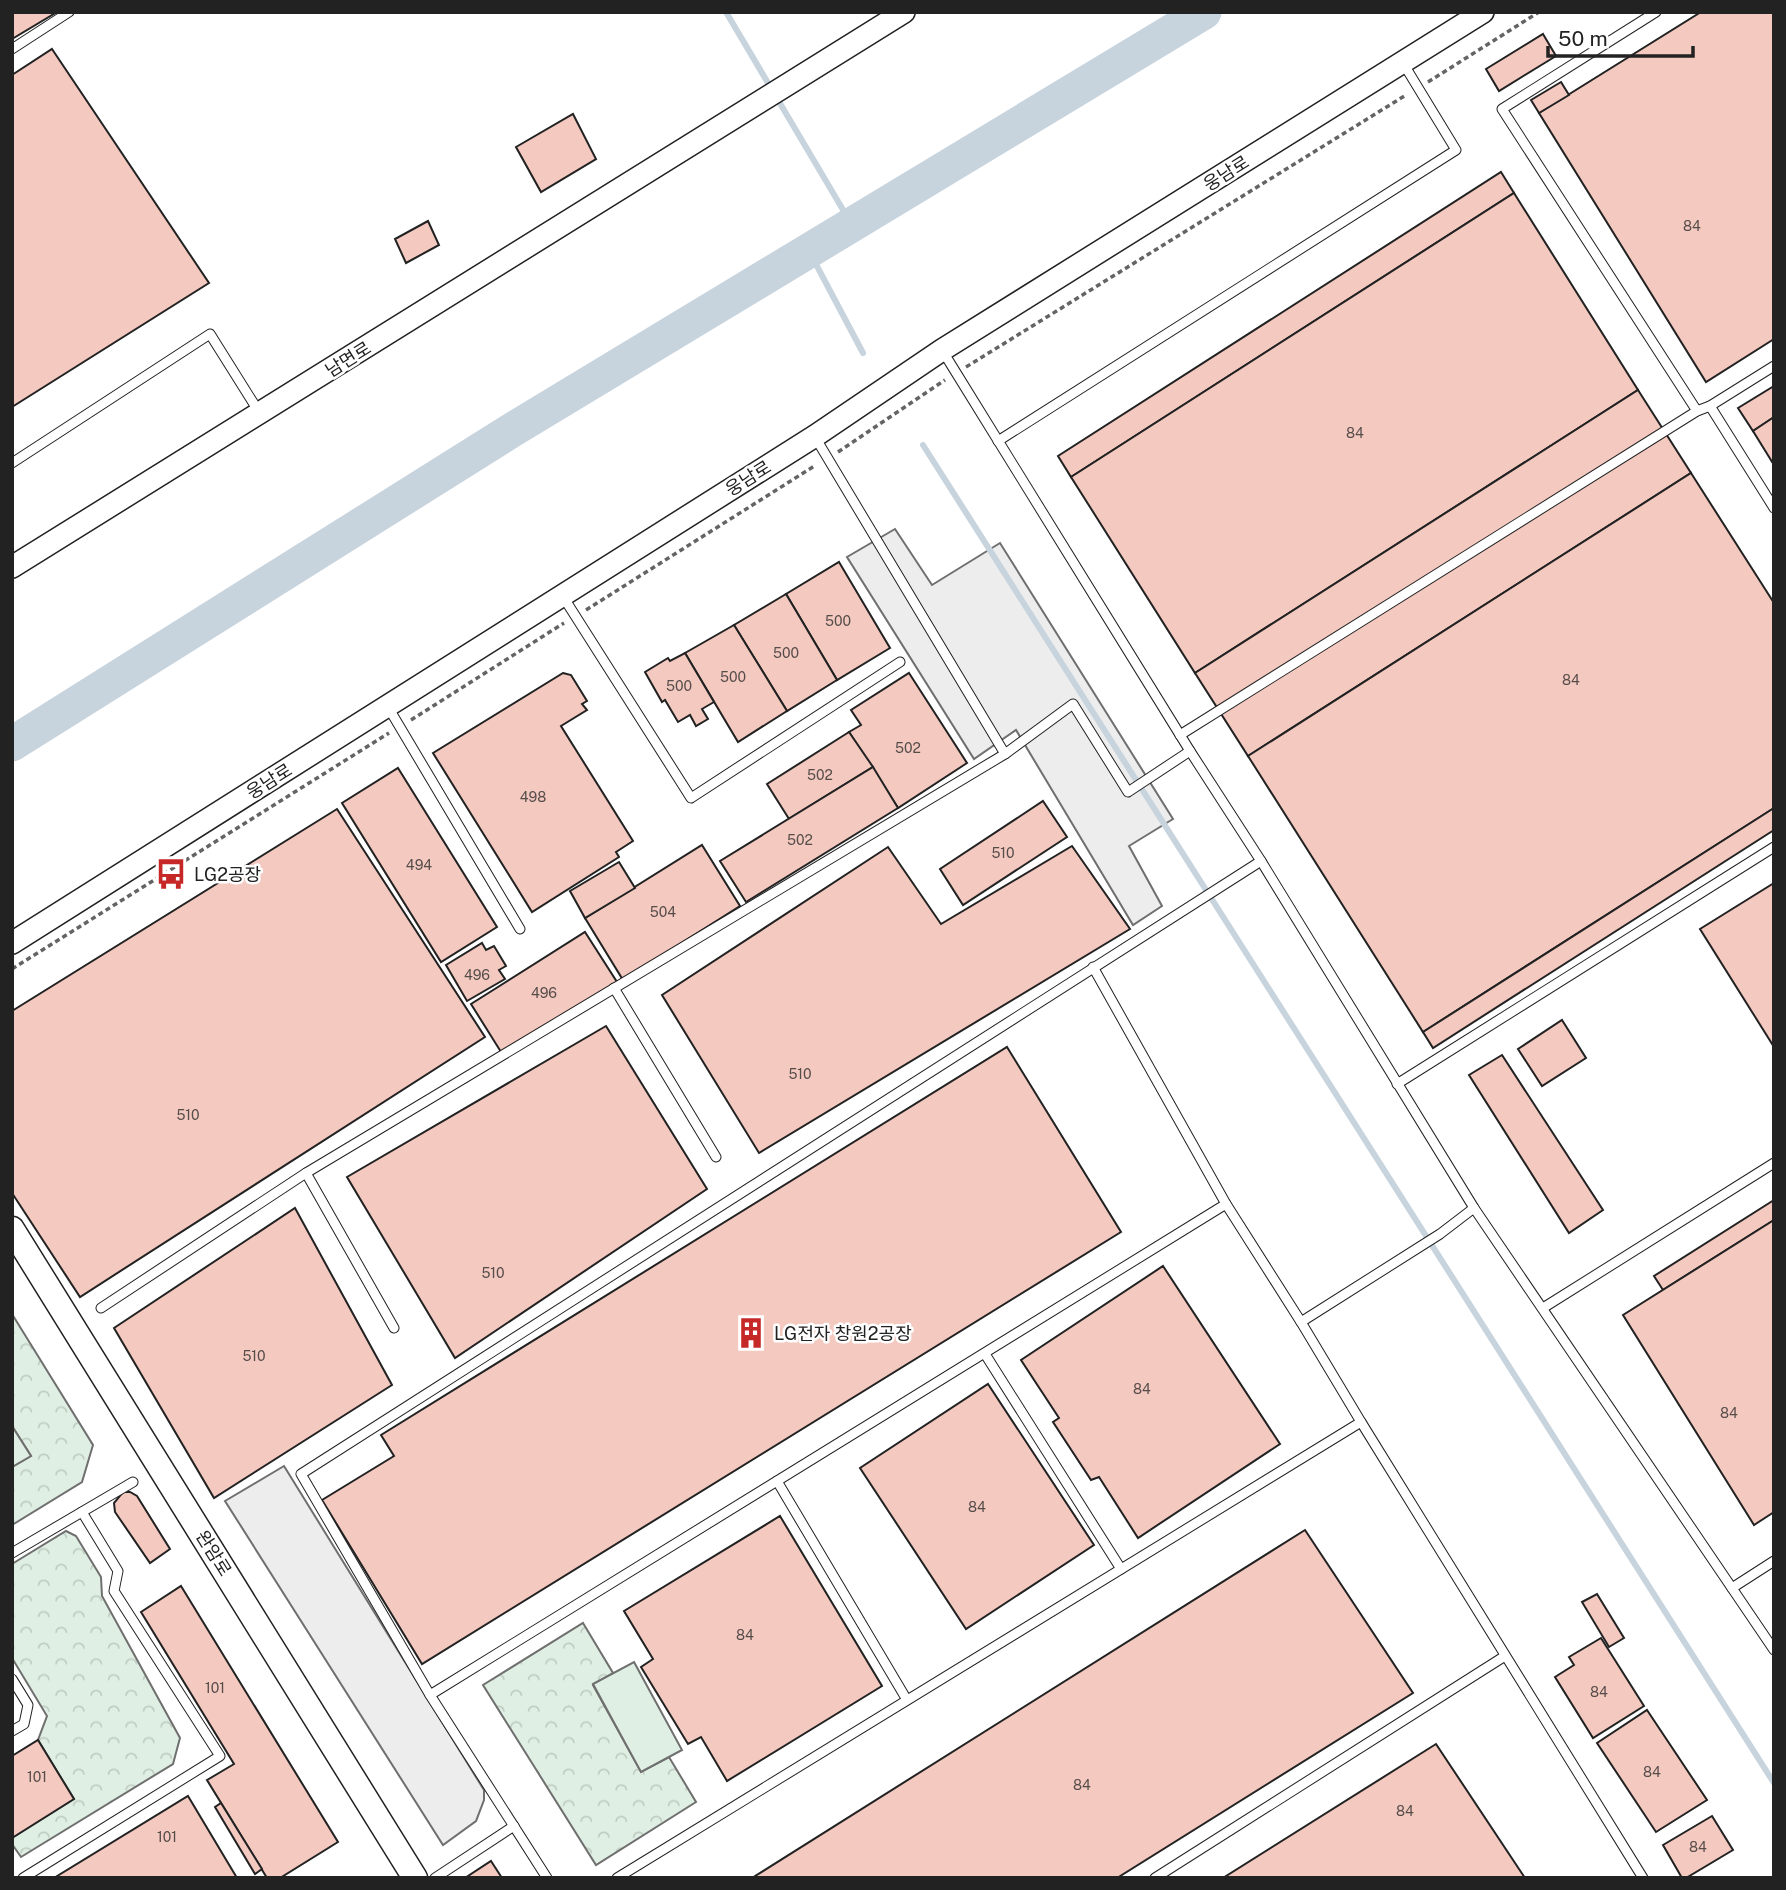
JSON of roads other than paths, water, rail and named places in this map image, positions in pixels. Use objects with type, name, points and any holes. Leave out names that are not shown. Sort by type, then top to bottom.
[{"type":"main road","name":"완암로","points":[[12,1228],[415,1878]]},
{"type":"street","name":"남면로","points":[[12,567],[904,12]]},
{"type":"street","name":"웅남로","points":[[12,943],[815,436],[942,350],[1483,12]]},
{"type":"lane","points":[[12,49],[69,12]]},
{"type":"lane","points":[[1656,12],[1502,109],[1697,411]]},
{"type":"lane","points":[[998,441],[1456,150],[1403,64]]},
{"type":"lane","points":[[12,463],[210,334],[260,413]]},
{"type":"lane","points":[[942,350],[1261,861],[1474,1209],[1774,1650]]},
{"type":"lane","points":[[1180,735],[1697,411],[1710,406],[1774,366]]},
{"type":"lane","points":[[1710,406],[1774,508]]},
{"type":"lane","points":[[815,436],[1005,754]]},
{"type":"lane","points":[[562,595],[691,798],[900,662]]},
{"type":"lane","points":[[102,1308],[306,1172],[1005,754],[1073,704],[1128,792],[1190,751]]},
{"type":"lane","points":[[387,706],[520,929]]},
{"type":"lane","points":[[1397,1084],[1774,847]]},
{"type":"lane","points":[[547,1878],[430,1695],[301,1474],[1261,861]]},
{"type":"lane","points":[[1093,967],[1226,1204],[1643,1878]]},
{"type":"lane","points":[[614,988],[716,1157]]},
{"type":"lane","points":[[1543,1308],[1774,1163]]},
{"type":"lane","points":[[306,1172],[394,1328]]},
{"type":"lane","points":[[430,1695],[1226,1204]]},
{"type":"lane","points":[[1301,1322],[1440,1234],[1474,1209]]},
{"type":"lane","points":[[985,1354],[1121,1569]]},
{"type":"lane","points":[[617,1878],[1360,1422]]},
{"type":"lane","points":[[777,1480],[907,1700]]},
{"type":"lane","points":[[12,1553],[133,1482]]},
{"type":"lane","points":[[23,1878],[220,1756],[114,1591],[118,1571],[82,1512]]},
{"type":"lane","points":[[1732,1588],[1774,1561]]},
{"type":"lane","points":[[1155,1878],[1506,1656]]},
{"type":"lane","points":[[12,1679],[28,1705],[24,1724],[12,1731]]},
{"type":"lane","points":[[435,1878],[514,1826]]},
{"type":"waterway","points":[[726,12],[852,225]]},
{"type":"waterway","points":[[12,744],[512,430],[1204,12]]},
{"type":"waterway","points":[[809,251],[863,353]]},
{"type":"waterway","points":[[923,445],[1774,1783]]},
{"type":"place","name":"LG2공장","points":[[171,874]]},
{"type":"place","name":"LG전자 창원2공장","points":[[751,1333]]}]
